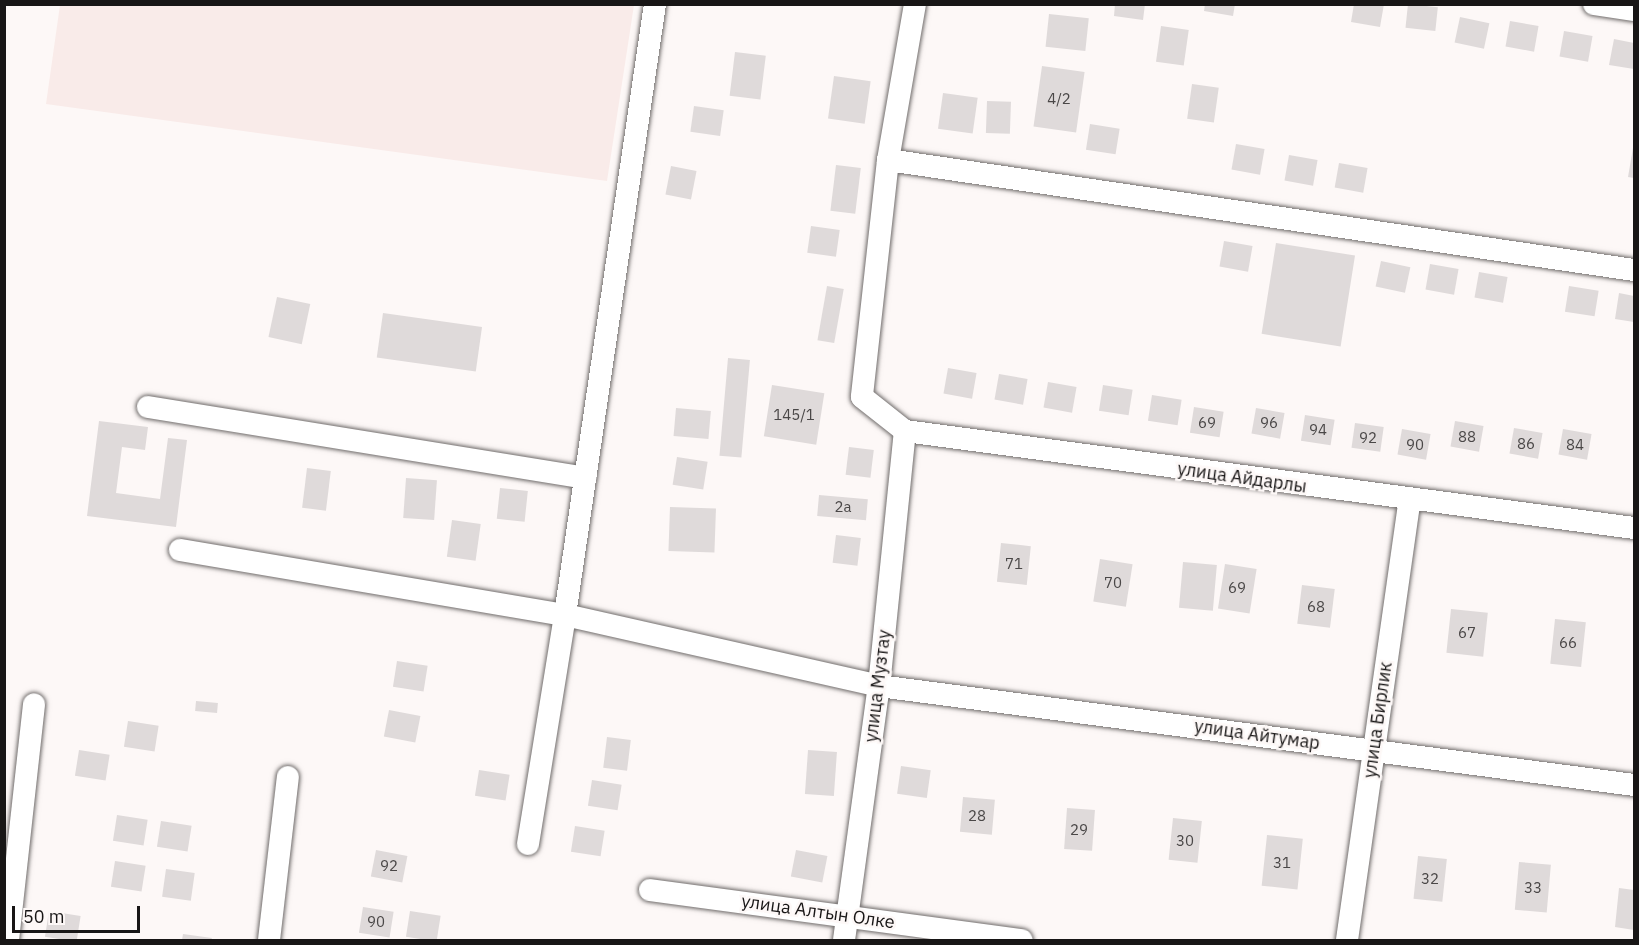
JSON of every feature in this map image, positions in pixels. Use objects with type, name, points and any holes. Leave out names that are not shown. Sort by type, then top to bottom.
[{"type":"street","points":[[528,844],[565,615],[655,4]]},
{"type":"street","points":[[905,431],[862,397],[888,160],[915,4]]},
{"type":"street","points":[[1594,4],[1635,10]]},
{"type":"street","points":[[888,160],[1635,270]]},
{"type":"street","points":[[148,407],[585,478]]},
{"type":"street","name":"улица Айдарлы","points":[[905,431],[1410,500],[1635,528]]},
{"type":"street","name":"улица Музтау","points":[[844,940],[879,686],[905,431]]},
{"type":"street","name":"улица Бирлик","points":[[1347,940],[1410,500]]},
{"type":"street","name":"улица Айтумар","points":[[180,550],[565,615],[879,686],[1635,784]]},
{"type":"street","points":[[8,940],[34,704]]},
{"type":"street","points":[[269,940],[288,777]]},
{"type":"street","name":"улица Алтын Олке","points":[[650,890],[1022,940]]},
{"type":"shaded area","points":[[60,5],[634,5],[607,181],[46,104]]},
{"type":"building","points":[[1115,4],[1145,4],[1143,20],[1114,16]]},
{"type":"building","points":[[1205,4],[1235,4],[1233,16],[1204,11]]},
{"type":"building","points":[[1354,4],[1384,4],[1380,27],[1351,22]]},
{"type":"building","points":[[1408,4],[1438,7],[1435,31],[1405,28]]},
{"type":"building","points":[[1049,14],[1089,18],[1085,51],[1046,47]]},
{"type":"building","points":[[1460,17],[1489,23],[1484,49],[1455,42]]},
{"type":"building","points":[[1510,21],[1539,26],[1534,52],[1505,47]]},
{"type":"building","points":[[1161,26],[1189,30],[1184,66],[1156,62]]},
{"type":"building","points":[[1564,31],[1593,36],[1588,62],[1559,57]]},
{"type":"building","points":[[1614,39],[1634,43],[1634,69],[1609,65]]},
{"type":"building","points":[[735,52],[766,56],[760,99],[730,96]]},
{"type":"building","points":[[1042,66],[1085,72],[1076,132],[1034,126]]},
{"type":"building","points":[[834,76],[871,81],[865,124],[828,119]]},
{"type":"building","points":[[1192,84],[1219,88],[1214,122],[1187,119]]},
{"type":"building","points":[[943,93],[978,98],[973,134],[938,129]]},
{"type":"building","points":[[987,101],[1011,102],[1010,134],[986,133]]},
{"type":"building","points":[[694,106],[724,110],[720,136],[690,132]]},
{"type":"building","points":[[1090,124],[1120,129],[1116,154],[1086,150]]},
{"type":"building","points":[[1236,144],[1265,149],[1260,175],[1231,170]]},
{"type":"building","points":[[1634,148],[1634,178],[1628,177]]},
{"type":"building","points":[[1289,155],[1318,160],[1313,186],[1284,181]]},
{"type":"building","points":[[1339,163],[1368,168],[1363,193],[1335,188]]},
{"type":"building","points":[[836,165],[861,168],[855,214],[830,211]]},
{"type":"building","points":[[671,166],[697,171],[691,199],[665,194]]},
{"type":"building","points":[[811,226],[840,230],[836,257],[807,253]]},
{"type":"building","points":[[1224,241],[1253,246],[1248,272],[1219,267]]},
{"type":"building","points":[[1276,243],[1355,256],[1341,346],[1262,334]]},
{"type":"building","points":[[1381,261],[1410,267],[1405,293],[1376,286]]},
{"type":"building","points":[[1430,264],[1459,269],[1454,295],[1425,290]]},
{"type":"building","points":[[1479,272],[1508,277],[1503,303],[1474,298]]},
{"type":"building","points":[[827,286],[844,289],[834,343],[817,340]]},
{"type":"building","points":[[1569,286],[1599,291],[1595,316],[1565,312]]},
{"type":"building","points":[[1619,293],[1634,296],[1634,322],[1615,319]]},
{"type":"building","points":[[277,297],[310,304],[302,344],[268,337]]},
{"type":"building","points":[[383,313],[482,327],[476,371],[377,358]]},
{"type":"building","points":[[728,358],[750,360],[741,458],[719,456]]},
{"type":"building","points":[[948,368],[977,373],[972,399],[943,394]]},
{"type":"building","points":[[999,374],[1028,379],[1023,405],[994,400]]},
{"type":"building","points":[[1048,382],[1077,387],[1072,413],[1043,408]]},
{"type":"building","points":[[772,385],[824,393],[816,445],[764,436]]},
{"type":"building","points":[[1103,385],[1133,390],[1129,415],[1099,411]]},
{"type":"building","points":[[1152,395],[1182,400],[1178,425],[1148,421]]},
{"type":"building","points":[[1194,407],[1224,412],[1220,437],[1190,433]]},
{"type":"building","points":[[676,408],[711,411],[708,439],[674,436]]},
{"type":"building","points":[[1256,408],[1285,413],[1280,439],[1251,434]]},
{"type":"building","points":[[1305,415],[1335,420],[1331,445],[1301,441]]},
{"type":"building","points":[[99,421],[148,427],[145,450],[122,447],[116,493],[160,499],[168,438],[187,440],[176,527],[87,516]]},
{"type":"building","points":[[1455,421],[1484,426],[1479,452],[1450,447]]},
{"type":"building","points":[[1355,423],[1384,427],[1380,452],[1352,448]]},
{"type":"building","points":[[1514,428],[1543,433],[1538,459],[1509,454]]},
{"type":"building","points":[[1402,429],[1431,434],[1426,460],[1397,455]]},
{"type":"building","points":[[1563,429],[1592,434],[1587,460],[1558,455]]},
{"type":"building","points":[[849,447],[874,450],[870,478],[846,475]]},
{"type":"building","points":[[677,457],[708,462],[703,490],[673,485]]},
{"type":"building","points":[[307,468],[331,471],[326,511],[302,508]]},
{"type":"building","points":[[406,478],[437,480],[434,520],[403,518]]},
{"type":"building","points":[[500,488],[528,491],[525,522],[497,519]]},
{"type":"building","points":[[819,495],[868,499],[866,520],[817,516]]},
{"type":"building","points":[[670,507],[716,509],[714,553],[668,551]]},
{"type":"building","points":[[452,520],[481,524],[476,561],[447,557]]},
{"type":"building","points":[[836,535],[861,538],[857,566],[833,563]]},
{"type":"building","points":[[1001,543],[1031,546],[1027,585],[997,582]]},
{"type":"building","points":[[1100,559],[1133,564],[1126,607],[1093,601]]},
{"type":"building","points":[[1183,562],[1217,565],[1213,611],[1179,608]]},
{"type":"building","points":[[1225,564],[1257,569],[1250,613],[1218,608]]},
{"type":"building","points":[[1302,585],[1335,589],[1330,628],[1297,624]]},
{"type":"building","points":[[1451,609],[1488,613],[1483,657],[1446,653]]},
{"type":"building","points":[[1555,619],[1586,622],[1581,667],[1550,664]]},
{"type":"building","points":[[397,661],[428,666],[424,692],[393,687]]},
{"type":"building","points":[[196,701],[218,703],[217,713],[195,711]]},
{"type":"building","points":[[389,710],[420,716],[415,743],[384,737]]},
{"type":"building","points":[[128,721],[159,726],[155,752],[124,747]]},
{"type":"building","points":[[607,737],[631,740],[627,771],[603,768]]},
{"type":"building","points":[[79,750],[110,755],[106,781],[75,776]]},
{"type":"building","points":[[808,750],[837,752],[834,796],[805,794]]},
{"type":"building","points":[[901,766],[931,770],[927,798],[897,794]]},
{"type":"building","points":[[479,770],[510,775],[506,801],[475,796]]},
{"type":"building","points":[[592,780],[622,785],[618,810],[588,806]]},
{"type":"building","points":[[963,797],[995,800],[992,835],[960,832]]},
{"type":"building","points":[[1067,808],[1095,810],[1092,851],[1064,849]]},
{"type":"building","points":[[117,815],[148,820],[144,846],[113,841]]},
{"type":"building","points":[[1173,818],[1202,821],[1197,863],[1169,860]]},
{"type":"building","points":[[161,821],[192,826],[188,852],[157,847]]},
{"type":"building","points":[[575,826],[605,831],[601,856],[571,852]]},
{"type":"building","points":[[1267,835],[1303,839],[1297,889],[1262,886]]},
{"type":"building","points":[[376,850],[407,856],[402,883],[371,877]]},
{"type":"building","points":[[796,850],[827,856],[822,883],[791,877]]},
{"type":"building","points":[[1418,856],[1447,859],[1442,902],[1414,899]]},
{"type":"building","points":[[115,861],[146,866],[142,892],[111,887]]},
{"type":"building","points":[[1519,862],[1551,865],[1547,913],[1515,910]]},
{"type":"building","points":[[166,869],[195,873],[191,901],[162,897]]},
{"type":"building","points":[[1619,888],[1634,890],[1634,930],[1615,927]]},
{"type":"building","points":[[363,907],[394,912],[390,938],[359,933]]},
{"type":"building","points":[[49,911],[81,916],[77,940],[45,937]]},
{"type":"building","points":[[410,911],[441,916],[437,940],[406,937]]},
{"type":"building","points":[[183,934],[212,938],[211,940],[182,940]]}]
